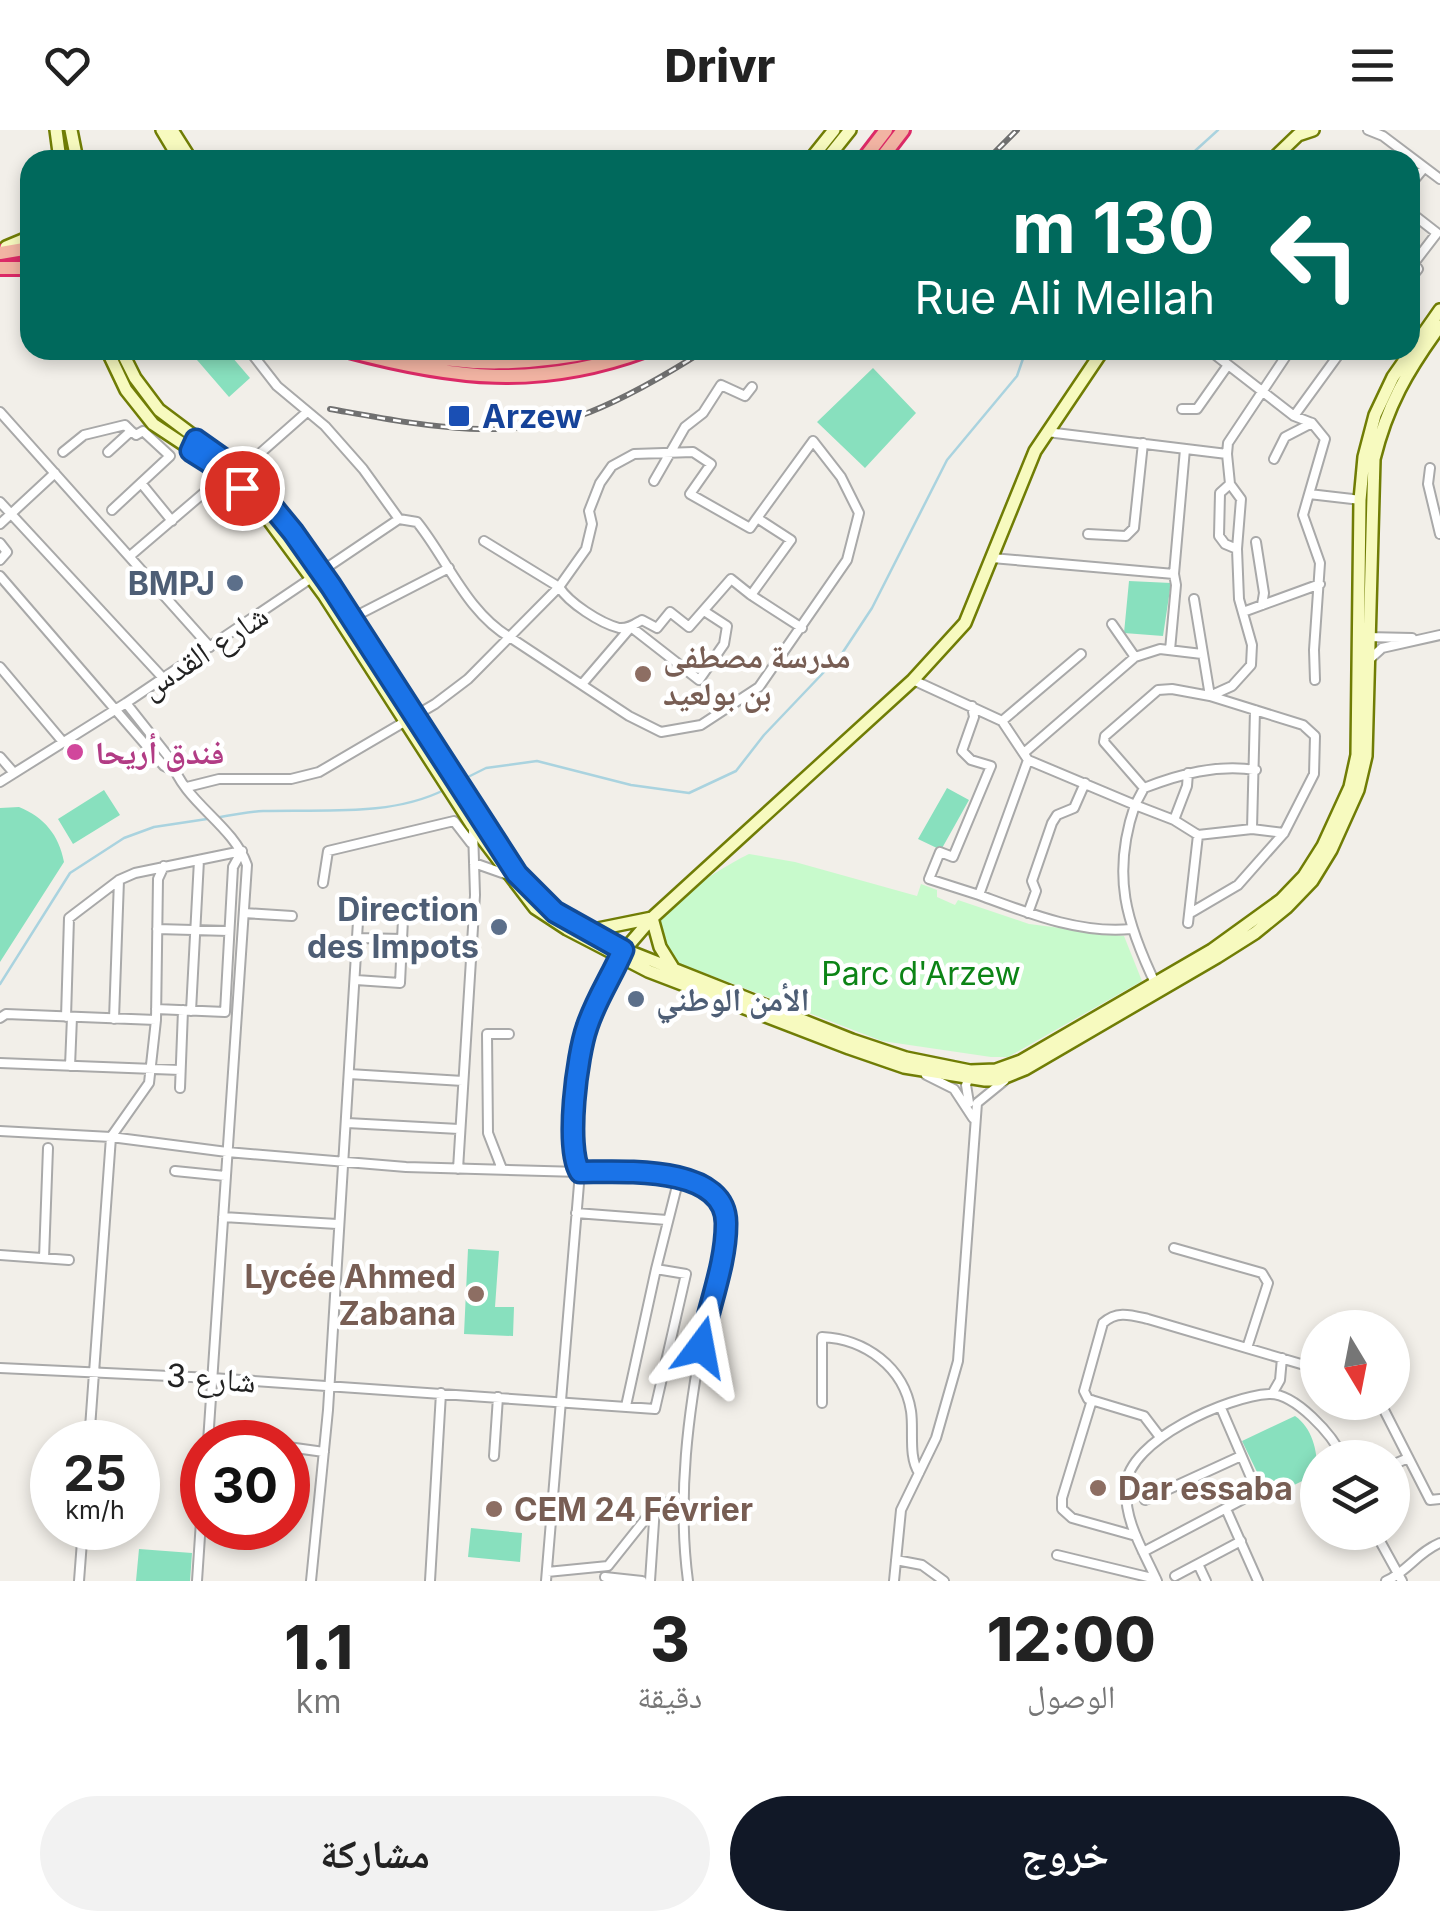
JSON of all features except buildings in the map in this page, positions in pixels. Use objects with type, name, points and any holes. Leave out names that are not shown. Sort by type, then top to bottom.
[{"type":"highway","points":[[870,150],[886,130]]},
{"type":"highway","points":[[888,150],[903,130]]},
{"type":"highway","points":[[382,360],[469,376],[570,371],[618,360]]},
{"type":"highway","points":[[451,360],[556,360]]},
{"type":"main road","points":[[818,150],[834,130]]},
{"type":"main road","points":[[834,150],[850,130]]},
{"type":"main road","points":[[1283,150],[1298,136],[1313,130]]},
{"type":"main road","points":[[1420,338],[1440,310]]},
{"type":"main road","points":[[1420,355],[1440,326]]},
{"type":"main road","points":[[111,360],[153,424],[233,472],[352,618],[411,718]]},
{"type":"main road","points":[[126,360],[159,410],[193,445]]},
{"type":"main road","points":[[622,953],[652,918],[913,680],[965,623],[1035,450],[1096,360]]},
{"type":"main road","points":[[317,576],[464,800],[530,890],[555,912],[622,953],[852,1040],[970,1075],[996,1070],[1021,1061],[1255,933],[1312,882],[1331,850],[1358,790],[1366,756],[1365,639],[1369,614],[1364,457],[1375,415],[1405,360]]},
{"type":"main road","points":[[464,800],[472,825],[508,875],[547,918],[849,1048],[904,1067],[998,1080],[1013,1074],[1224,942],[1270,908],[1304,876],[1323,846],[1350,786],[1357,755],[1365,639],[1365,500],[1384,418],[1416,360]]},
{"type":"main road","points":[[588,932],[652,918]]},
{"type":"main road","points":[[652,918],[660,947],[676,972]]},
{"type":"street","points":[[1368,130],[1401,150]]},
{"type":"street","points":[[1420,165],[1440,178]]},
{"type":"street","points":[[1420,173],[1424,168]]},
{"type":"street","points":[[1420,220],[1437,233],[1420,255]]},
{"type":"street","points":[[187,787],[219,779],[305,777],[319,772],[468,679],[511,638],[559,587],[586,549],[592,524],[590,511],[600,483],[612,466],[634,454],[693,452],[711,464],[690,494],[750,528],[813,441],[841,477],[859,512],[847,560],[759,687],[701,726],[661,732],[629,716],[511,638],[474,606],[417,522],[403,519],[325,426],[277,386],[258,360]]},
{"type":"street","points":[[1223,360],[1294,416],[1312,423],[1325,439],[1303,515],[1320,563],[1315,680]]},
{"type":"street","points":[[1210,696],[1232,686],[1250,665],[1252,645],[1239,599],[1241,498],[1230,484],[1228,443],[1283,360]]},
{"type":"street","points":[[1294,416],[1335,360]]},
{"type":"street","points":[[1182,410],[1196,409],[1228,364]]},
{"type":"street","points":[[654,481],[685,427],[703,412],[721,386],[746,396],[752,387]]},
{"type":"street","points":[[0,412],[210,647]]},
{"type":"street","points":[[130,556],[307,412]]},
{"type":"street","points":[[1274,458],[1284,437],[1312,423]]},
{"type":"street","points":[[63,452],[84,435],[124,425],[136,435],[143,431],[170,456],[112,510]]},
{"type":"street","points":[[108,452],[131,431]]},
{"type":"street","points":[[1047,432],[1227,454]]},
{"type":"street","points":[[1088,534],[1126,536],[1134,528],[1143,443]]},
{"type":"street","points":[[1170,650],[1185,449]]},
{"type":"street","points":[[1430,468],[1428,484],[1440,534]]},
{"type":"street","points":[[0,524],[55,473]]},
{"type":"street","points":[[141,483],[172,520]]},
{"type":"street","points":[[1230,484],[1220,494],[1218,536],[1237,549]]},
{"type":"street","points":[[1309,494],[1365,500]]},
{"type":"street","points":[[0,502],[162,678]]},
{"type":"street","points":[[751,595],[792,540],[757,518]]},
{"type":"street","name":"شارع القدس","points":[[0,782],[403,519]]},
{"type":"street","points":[[484,541],[559,587],[586,611],[620,628],[631,627],[699,680],[724,644],[727,626],[704,611]]},
{"type":"street","points":[[1256,542],[1264,593],[1262,604]]},
{"type":"street","points":[[0,543],[8,552],[0,560]]},
{"type":"street","points":[[992,558],[1174,574]]},
{"type":"street","points":[[352,618],[449,568]]},
{"type":"street","points":[[0,576],[164,766],[174,770]]},
{"type":"street","points":[[583,683],[631,627],[642,620],[657,628],[670,612],[689,627],[731,580],[802,628]]},
{"type":"street","points":[[1243,612],[1320,584]]},
{"type":"street","points":[[1194,599],[1210,696]]},
{"type":"street","points":[[1369,614],[1393,641]]},
{"type":"street","points":[[1112,624],[1135,657]]},
{"type":"street","points":[[1365,639],[1426,640],[1440,635]]},
{"type":"street","points":[[1368,664],[1376,651],[1393,641]]},
{"type":"street","points":[[979,895],[1027,756],[1135,657],[1148,650],[1202,654]]},
{"type":"street","points":[[1002,721],[1082,654]]},
{"type":"street","points":[[0,667],[64,742]]},
{"type":"street","points":[[913,680],[1002,721],[1027,756],[1174,820],[1198,835],[1252,828],[1284,833]]},
{"type":"street","points":[[1144,788],[1106,746],[1105,736],[1158,690],[1172,688],[1210,696],[1303,724],[1315,736],[1314,774],[1284,833],[1238,886],[1192,912]]},
{"type":"street","points":[[126,703],[172,760],[174,770],[202,807],[234,838],[247,865],[209,1420]]},
{"type":"street","points":[[972,706],[974,718],[962,751],[972,760],[991,766],[952,857],[940,852],[929,880],[1028,913],[1108,931],[1131,929]]},
{"type":"street","points":[[1252,828],[1255,710]]},
{"type":"street","points":[[0,758],[14,773]]},
{"type":"street","points":[[1157,987],[1131,929],[1122,862],[1125,834],[1135,805],[1144,788],[1188,773],[1233,766],[1256,770]]},
{"type":"street","points":[[1174,820],[1188,773]]},
{"type":"street","points":[[1028,913],[1036,890],[1032,881],[1052,822],[1057,815],[1074,808],[1085,783]]},
{"type":"street","points":[[323,883],[328,852],[456,821],[474,847]]},
{"type":"street","points":[[458,1169],[474,863],[472,825]]},
{"type":"street","points":[[1188,924],[1198,835]]},
{"type":"street","points":[[70,1066],[69,918],[119,880],[136,872],[242,852]]},
{"type":"street","points":[[156,1009],[225,1012],[233,867],[242,852]]},
{"type":"street","points":[[180,1088],[199,860]]},
{"type":"street","points":[[474,863],[508,875]]},
{"type":"street","points":[[91,1420],[111,1137],[149,1084],[156,1020],[158,879],[164,866]]},
{"type":"street","points":[[114,1019],[119,880]]},
{"type":"street","points":[[311,1581],[324,1452],[359,905]]},
{"type":"street","points":[[244,912],[292,916]]},
{"type":"street","points":[[356,980],[399,984],[403,919]]},
{"type":"street","points":[[158,930],[230,931]]},
{"type":"street","points":[[358,938],[402,939]]},
{"type":"street","points":[[608,1566],[547,1576],[580,1172],[573,1161],[584,1034],[622,953]]},
{"type":"street","points":[[0,1018],[6,1014],[156,1020]]},
{"type":"street","points":[[502,1169],[488,1133],[488,1033],[508,1034]]},
{"type":"street","points":[[0,1063],[180,1070]]},
{"type":"street","points":[[464,1063],[488,1066]]},
{"type":"street","points":[[904,1067],[946,1083],[960,1096],[975,1122]]},
{"type":"street","points":[[349,1074],[462,1081]]},
{"type":"street","points":[[977,1103],[1013,1074]]},
{"type":"street","points":[[970,1075],[966,1085],[975,1122]]},
{"type":"street","points":[[894,1581],[901,1510],[936,1438],[958,1361],[977,1103],[970,1075]]},
{"type":"street","points":[[346,1123],[459,1130]]},
{"type":"street","points":[[0,1131],[111,1137],[344,1162],[580,1172],[702,1183],[716,1197],[726,1218],[719,1275],[694,1380],[686,1457],[688,1581]]},
{"type":"street","points":[[44,1258],[48,1148]]},
{"type":"street","points":[[175,1172],[225,1176]]},
{"type":"street","points":[[656,1269],[686,1274],[656,1409],[626,1406],[656,1269],[667,1220],[679,1178]]},
{"type":"street","points":[[576,1213],[667,1220]]},
{"type":"street","points":[[222,1217],[337,1224]]},
{"type":"street","points":[[1174,1248],[1262,1273],[1268,1283],[1247,1348]]},
{"type":"street","points":[[0,1255],[69,1260]]},
{"type":"street","points":[[1160,1437],[1144,1416],[1088,1399],[1084,1391],[1103,1323],[1110,1316],[1136,1316],[1300,1364]]},
{"type":"street","points":[[822,1403],[822,1337],[837,1338],[876,1352],[894,1371],[911,1408],[912,1451],[919,1473]]},
{"type":"street","points":[[1272,1394],[1280,1380],[1282,1358]]},
{"type":"street","name":"شارع 3","points":[[0,1368],[626,1406]]},
{"type":"street","points":[[430,1581],[441,1393]]},
{"type":"street","points":[[1157,1580],[1129,1519],[1125,1482],[1137,1460],[1160,1437],[1221,1408],[1272,1394],[1305,1410],[1333,1440]]},
{"type":"street","points":[[494,1456],[498,1397]]},
{"type":"street","points":[[1092,1400],[1062,1509],[1072,1518],[1136,1536]]},
{"type":"street","points":[[1143,1552],[1249,1496],[1255,1487],[1221,1408]]},
{"type":"street","points":[[310,1450],[324,1452]]},
{"type":"street","points":[[1145,1500],[1242,1456]]},
{"type":"street","points":[[1410,1466],[1430,1500],[1440,1500]]},
{"type":"street","points":[[642,1581],[605,1579],[608,1566],[655,1507],[674,1500],[685,1512]]},
{"type":"street","points":[[650,1581],[655,1507]]},
{"type":"street","points":[[1226,1509],[1258,1581]]},
{"type":"street","points":[[1175,1576],[1241,1540]]},
{"type":"street","points":[[1386,1581],[1401,1578],[1426,1549],[1440,1544]]},
{"type":"street","points":[[79,1581],[81,1550]]},
{"type":"street","points":[[197,1581],[199,1550]]},
{"type":"street","points":[[1385,1550],[1401,1578]]},
{"type":"street","points":[[1057,1555],[1157,1580]]},
{"type":"street","points":[[896,1560],[922,1566],[944,1581]]},
{"type":"street","points":[[1198,1564],[1206,1581]]},
{"type":"green space","points":[[197,360],[235,360],[250,378],[229,397]]},
{"type":"green space","points":[[873,368],[916,413],[865,468],[817,422]]},
{"type":"green space","points":[[1129,581],[1171,583],[1163,636],[1124,633]]},
{"type":"green space","points":[[947,788],[969,800],[941,850],[918,839]]},
{"type":"green space","points":[[104,790],[120,815],[73,844],[58,819]]},
{"type":"green space","points":[[19,807],[49,828],[64,862],[0,962],[0,808]]},
{"type":"green space","name":"Parc d'Arzew","points":[[749,854],[795,862],[917,896],[921,884],[937,890],[937,897],[955,905],[958,900],[1029,924],[1124,936],[1142,981],[1008,1057],[882,1041],[676,962],[666,951],[660,938],[662,918],[696,886]]},
{"type":"green space","points":[[468,1249],[499,1251],[495,1307],[514,1307],[513,1336],[464,1334]]},
{"type":"green space","points":[[1295,1416],[1313,1440],[1300,1440],[1300,1482],[1269,1497],[1242,1441]]},
{"type":"green space","points":[[471,1528],[522,1533],[520,1562],[468,1557]]},
{"type":"green space","points":[[139,1550],[192,1553],[190,1581],[136,1581]]},
{"type":"waterway","points":[[1196,150],[1218,130]]},
{"type":"waterway","points":[[460,781],[486,768],[537,761],[631,785],[689,793],[736,771],[764,735],[843,652],[872,608],[947,460],[1017,376],[1023,360]]},
{"type":"waterway","points":[[215,818],[263,811],[378,808],[423,799],[444,790]]},
{"type":"waterway","points":[[0,984],[70,873],[124,838],[154,827],[207,819]]},
{"type":"railway","points":[[997,150],[1017,130]]},
{"type":"railway","points":[[330,409],[428,425],[526,427],[558,422],[605,406],[689,360]]},
{"type":"place","name":"Arzew","points":[[459,416]]},
{"type":"place","name":"BMPJ","points":[[235,583]]},
{"type":"place","name":"مدرسة مصطفى بن بولعيد","points":[[643,674]]},
{"type":"place","name":"فندق أريحا","points":[[75,752]]},
{"type":"place","name":"Direction des Impots","points":[[499,927]]},
{"type":"place","name":"الأمن الوطني","points":[[636,999]]},
{"type":"place","name":"Lycée Ahmed Zabana","points":[[476,1294]]},
{"type":"place","name":"Dar essaba","points":[[1098,1488]]},
{"type":"place","name":"CEM 24 Février","points":[[494,1509]]},
{"type":"route","points":[[242,488],[191,451],[196,440],[247,476],[293,532],[517,874],[555,912],[623,950],[584,1034],[573,1161],[580,1172],[630,1173],[702,1183],[716,1197],[726,1224],[719,1275],[701,1347]]}]
